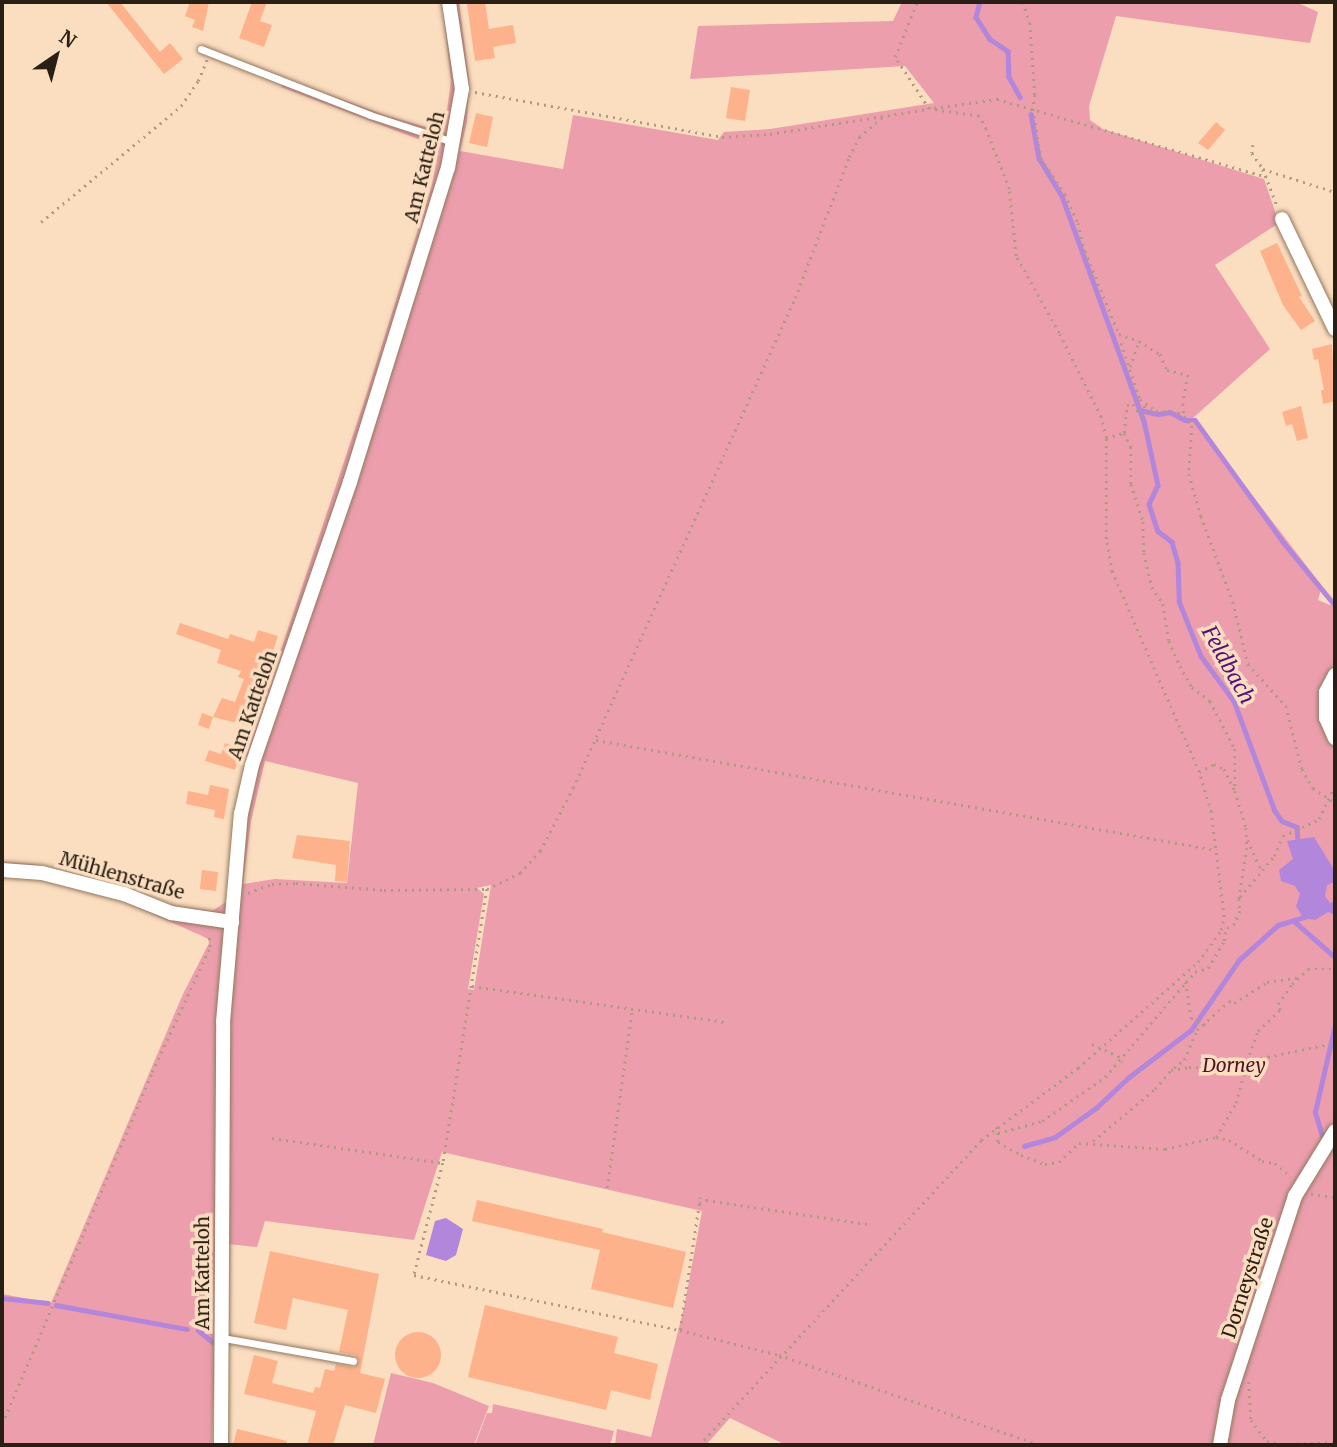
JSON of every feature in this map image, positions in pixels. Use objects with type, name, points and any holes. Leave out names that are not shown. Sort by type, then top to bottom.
[{"type":"street","name":"Am Katteloh","points":[[221,1445],[222,1035],[241,814],[252,765],[358,456],[435,214],[454,142],[461,89],[449,2]]},
{"type":"street","points":[[1282,219],[1335,328]]},
{"type":"street","points":[[1335,675],[1326,692],[1326,718],[1335,737]]},
{"type":"street","name":"Mühlenstraße","points":[[2,870],[42,873],[124,894],[171,913],[232,922]]},
{"type":"street","name":"Dorneystraße","points":[[1220,1445],[1228,1400],[1300,1187],[1335,1131]]},
{"type":"lane","points":[[201,49],[370,115],[454,142]]},
{"type":"lane","points":[[223,1338],[353,1361]]},
{"type":"path","points":[[917,2],[895,57],[929,109],[979,116],[1009,189],[1016,256],[1082,375],[1101,417],[1106,438],[1106,539],[1112,572],[1199,772],[1211,812],[1225,909],[1224,941],[1208,968],[1195,972],[1105,1077],[1042,1121],[998,1133]]},
{"type":"path","points":[[1023,2],[1030,23],[1035,96],[1032,109],[1041,158],[1065,194],[1078,223],[1105,305],[1119,334],[1139,341],[1160,354],[1167,370],[1188,375],[1183,395],[1184,416]]},
{"type":"path","points":[[41,222],[181,106],[198,81],[210,52]]},
{"type":"path","points":[[461,89],[722,137],[770,134],[997,99],[1267,177]]},
{"type":"path","points":[[241,897],[272,884],[408,891],[488,889],[520,873],[540,850],[594,740],[795,298],[849,157],[859,137],[882,118]]},
{"type":"path","points":[[1253,145],[1252,153],[1264,169],[1282,219]]},
{"type":"path","points":[[1264,169],[1335,192]]},
{"type":"path","points":[[1130,370],[1131,357],[1139,341]]},
{"type":"path","points":[[1121,343],[1140,399],[1148,414],[1141,415],[1133,404],[1127,405],[1124,433],[1130,447],[1131,484],[1143,522],[1144,553],[1152,587],[1163,604],[1169,641],[1180,666],[1192,687],[1210,701],[1236,749],[1235,791]]},
{"type":"path","points":[[1140,399],[1156,411],[1178,411],[1192,426],[1189,474],[1200,516],[1233,602],[1248,664],[1286,706],[1302,769],[1313,788],[1335,803]]},
{"type":"path","points":[[1106,438],[1124,433]]},
{"type":"path","points":[[594,740],[1216,850]]},
{"type":"path","points":[[699,1445],[997,1127],[1078,1068],[1165,992],[1211,947],[1224,930],[1235,924],[1240,911],[1239,898],[1246,862],[1245,820],[1241,817],[1229,776],[1219,765],[1199,772]]},
{"type":"path","points":[[1239,898],[1246,886],[1264,870],[1283,836],[1319,819],[1335,784]]},
{"type":"path","points":[[1246,837],[1259,866],[1264,870]]},
{"type":"path","points":[[488,889],[443,1163],[414,1275],[680,1331],[783,1357],[1040,1445]]},
{"type":"path","points":[[2,1424],[152,1072],[210,947],[204,917]]},
{"type":"path","points":[[1216,1137],[1236,1102],[1258,1031],[1280,1010],[1278,1004],[1308,969],[1335,969]]},
{"type":"path","points":[[1090,1142],[1106,1133],[1184,1060],[1197,1030],[1229,1001],[1234,1003],[1267,982],[1299,978]]},
{"type":"path","points":[[1186,982],[1191,1018],[1208,1026]]},
{"type":"path","points":[[472,986],[724,1021]]},
{"type":"path","points":[[607,1188],[632,1010]]},
{"type":"path","points":[[1171,1070],[1189,1067],[1213,1068],[1335,1043]]},
{"type":"path","points":[[1092,1044],[1118,1056],[1123,1062]]},
{"type":"path","points":[[997,1127],[998,1142],[1045,1164],[1059,1161],[1079,1143],[1165,1149],[1216,1137],[1229,1140],[1262,1161],[1275,1163],[1287,1171],[1308,1193],[1335,1197]]},
{"type":"path","points":[[272,1138],[443,1163]]},
{"type":"path","points":[[680,1331],[700,1197]]},
{"type":"path","points":[[699,1203],[706,1200],[867,1224]]},
{"type":"path","points":[[1241,1362],[1248,1377],[1251,1420],[1266,1441],[1276,1443]]},
{"type":"path","points":[[1262,1445],[1335,1442]]},
{"type":"green space","name":"Dorney","points":[[442,2],[459,2],[469,80],[467,122],[460,151],[563,169],[573,115],[718,140],[724,132],[770,129],[934,103],[905,66],[690,79],[698,26],[893,21],[902,2],[1296,2],[1318,12],[1310,43],[1116,16],[1089,106],[1090,120],[1103,129],[1264,179],[1279,223],[1215,265],[1270,349],[1193,418],[1322,586],[1318,600],[1335,607],[1335,1445],[1227,1445],[1227,1429],[1216,1427],[1213,1445],[786,1445],[730,1418],[706,1445],[615,1445],[617,1429],[651,1437],[684,1308],[702,1211],[442,1152],[414,1240],[265,1221],[257,1247],[228,1244],[215,1341],[212,1445],[2,1445],[2,1294],[51,1303],[183,994],[209,943],[208,939],[200,935],[121,900],[51,881],[2,875],[2,862],[34,864],[124,887],[171,905],[212,911],[238,894],[247,813],[260,760],[245,757],[366,396],[432,185],[439,147],[281,87],[284,78],[387,116],[441,131],[445,126],[451,81]],"holes":[[[265,761],[358,783],[347,883],[275,879],[243,884],[251,821]],[[491,885],[474,990],[468,989],[484,894],[477,888]]]},
{"type":"green space","points":[[391,1373],[433,1383],[489,1406],[474,1445],[373,1445]]},
{"type":"green space","points":[[493,1404],[614,1431],[610,1445],[475,1445],[487,1413],[492,1413]]},
{"type":"shaded area","points":[[1314,837],[1335,871],[1335,882],[1327,885],[1325,896],[1330,903],[1335,901],[1335,915],[1328,912],[1315,920],[1303,918],[1296,906],[1300,894],[1295,886],[1281,881],[1279,870],[1293,859],[1287,841]]},
{"type":"shaded area","points":[[446,1218],[463,1229],[456,1255],[446,1261],[426,1255],[435,1221]]},
{"type":"building","points":[[106,2],[120,2],[160,52],[170,43],[183,59],[164,74]]},
{"type":"building","points":[[190,2],[209,2],[203,31],[192,27],[195,20],[185,16]]},
{"type":"building","points":[[252,2],[267,2],[260,21],[272,25],[264,47],[239,38]]},
{"type":"building","points":[[485,2],[489,29],[513,25],[516,43],[493,47],[495,58],[475,61],[467,4]]},
{"type":"building","points":[[731,87],[750,90],[745,121],[726,118]]},
{"type":"building","points":[[476,113],[493,117],[487,147],[469,143]]},
{"type":"building","points":[[1216,122],[1225,130],[1208,150],[1198,143]]},
{"type":"building","points":[[1277,243],[1302,296],[1299,297],[1315,321],[1301,330],[1283,305],[1260,251]]},
{"type":"building","points":[[1332,344],[1335,401],[1323,404],[1321,390],[1324,390],[1318,359],[1314,360],[1312,349]]},
{"type":"building","points":[[1301,406],[1308,438],[1297,441],[1292,424],[1286,426],[1282,412]]},
{"type":"building","points":[[180,623],[228,639],[230,634],[254,642],[258,630],[278,636],[270,660],[264,658],[258,679],[264,681],[249,726],[213,717],[222,698],[235,702],[244,679],[238,677],[241,671],[217,663],[221,650],[176,634]]},
{"type":"building","points":[[202,713],[213,717],[209,729],[198,725]]},
{"type":"building","points":[[225,743],[242,749],[235,770],[205,761],[209,750],[221,754]]},
{"type":"building","points":[[210,785],[229,789],[224,819],[214,817],[215,810],[186,804],[188,791],[208,795]]},
{"type":"building","points":[[297,835],[350,841],[347,882],[335,881],[336,865],[292,858]]},
{"type":"building","points":[[202,870],[218,872],[216,891],[200,889]]},
{"type":"building","points":[[477,1200],[603,1229],[602,1232],[686,1252],[673,1308],[591,1289],[600,1250],[472,1221]]},
{"type":"building","points":[[270,1251],[379,1274],[360,1373],[385,1379],[376,1413],[345,1405],[333,1445],[307,1445],[316,1411],[244,1394],[254,1355],[278,1361],[272,1383],[313,1393],[315,1387],[320,1388],[325,1369],[334,1371],[336,1364],[354,1367],[359,1361],[355,1355],[339,1352],[348,1310],[293,1298],[286,1330],[254,1323]]},
{"type":"building","points":[[485,1305],[618,1337],[614,1353],[658,1364],[650,1400],[611,1390],[606,1410],[468,1377]]},
{"type":"building","points":[[418,1332],[434,1339],[441,1355],[434,1371],[418,1378],[402,1371],[395,1355],[402,1339]]},
{"type":"building","points":[[237,1429],[287,1441],[286,1445],[233,1445]]},
{"type":"waterway","name":"Feldbach","points":[[980,2],[976,17],[990,39],[1008,51],[1009,77],[1020,97]]},
{"type":"waterway","name":"Feldbach","points":[[1031,114],[1039,158],[1062,196],[1144,421],[1158,485],[1149,504],[1158,531],[1172,542],[1178,563],[1179,601],[1201,656],[1234,701],[1275,811],[1282,821],[1297,827],[1298,841]]},
{"type":"waterway","points":[[1140,410],[1158,414],[1170,412],[1185,420],[1195,420],[1284,543],[1335,605]]},
{"type":"waterway","name":"Feldbach","points":[[1024,1146],[1055,1137],[1096,1108],[1129,1077],[1191,1030],[1239,960],[1278,925],[1307,916]]},
{"type":"waterway","points":[[1294,921],[1335,957]]},
{"type":"waterway","points":[[1323,1139],[1315,1112],[1335,1025]]},
{"type":"waterway","points":[[2,1298],[48,1303]]},
{"type":"waterway","points":[[56,1305],[187,1329]]},
{"type":"waterway","points":[[198,1330],[213,1342]]}]
